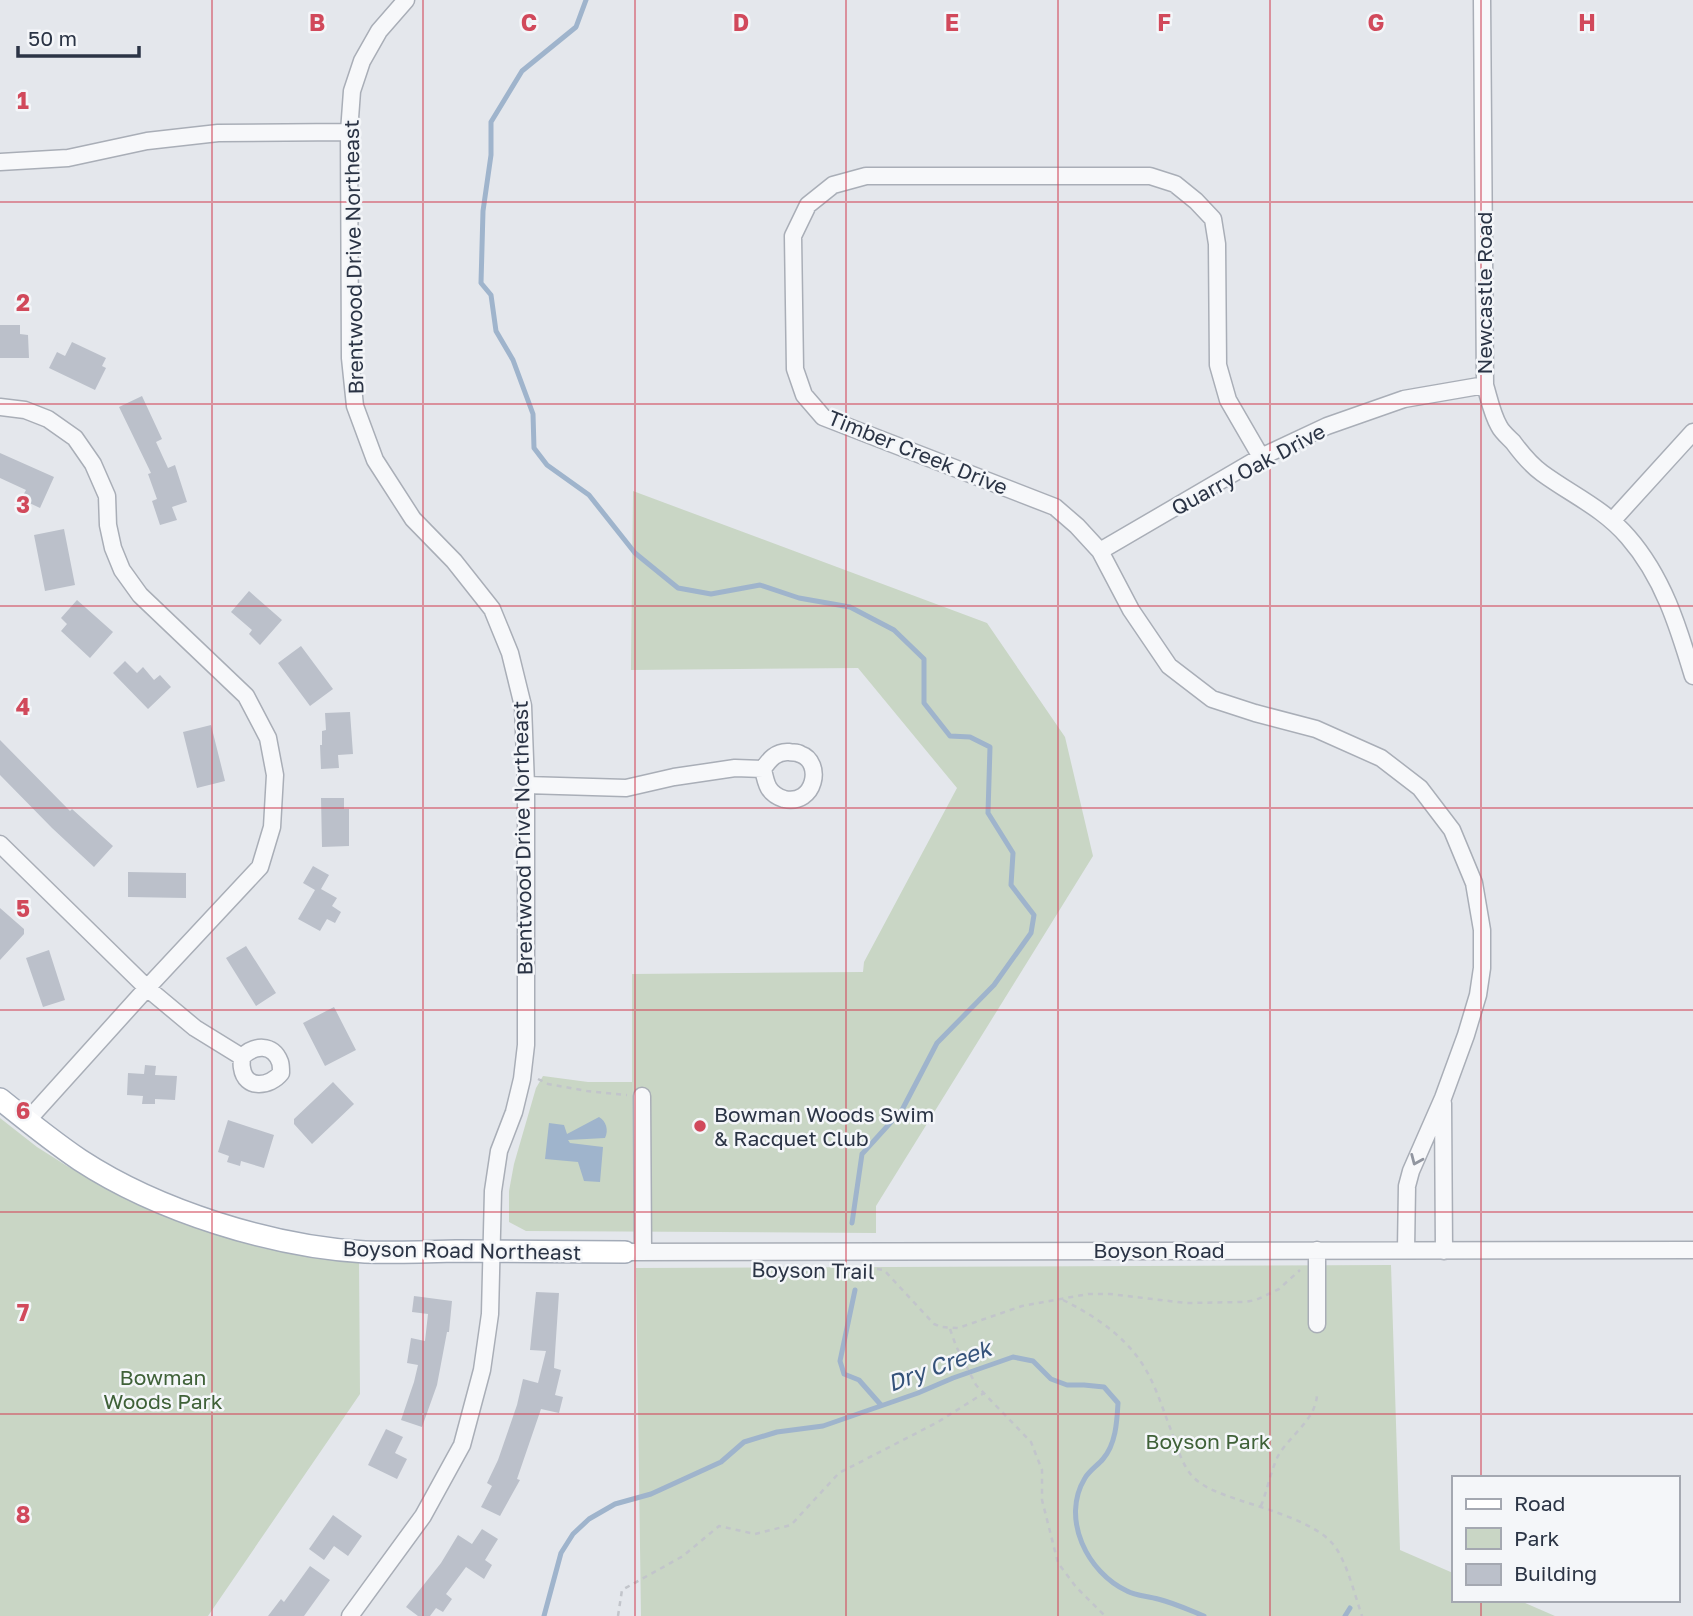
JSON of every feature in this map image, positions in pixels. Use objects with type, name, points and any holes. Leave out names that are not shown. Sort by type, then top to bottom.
[{"type":"main road","name":"Boyson Road Northeast","points":[[0,1099],[82,1160],[132,1189],[180,1210],[273,1238],[365,1252],[634,1252]]},
{"type":"street","name":"Brentwood Drive Northeast","points":[[351,1616],[423,1516],[462,1445],[482,1370],[490,1314],[493,1191],[499,1151],[514,1112],[526,1045],[526,785],[523,706],[510,653],[492,609],[454,561],[413,519],[375,460],[355,406],[351,358],[349,132],[352,90],[362,61],[379,31],[406,0]]},
{"type":"street","name":"Newcastle Road","points":[[1482,0],[1485,385],[1499,426],[1522,454],[1540,472],[1587,501],[1612,521],[1646,560],[1678,626],[1693,676]]},
{"type":"street","points":[[0,162],[68,158],[147,141],[218,132],[349,132]]},
{"type":"street","name":"Timber Creek Drive","points":[[1261,457],[1228,400],[1218,365],[1217,244],[1213,219],[1175,184],[1150,176],[866,176],[833,185],[808,205],[793,236],[795,369],[804,395],[823,417],[1055,506],[1100,551],[1131,610],[1169,666],[1212,699],[1316,729],[1381,758],[1420,788],[1452,830],[1474,883],[1482,930],[1482,968],[1478,995],[1466,1035],[1443,1098],[1411,1171],[1407,1186],[1406,1250]]},
{"type":"street","name":"Quarry Oak Drive","points":[[1100,551],[1261,457],[1327,426],[1404,399],[1485,385]]},
{"type":"street","points":[[0,407],[25,410],[48,419],[75,438],[93,464],[107,496],[113,548],[122,570],[140,595],[246,696],[268,738],[275,775],[272,827],[260,867],[27,1121]]},
{"type":"street","points":[[1612,521],[1693,432]]},
{"type":"street","points":[[526,785],[626,788],[674,777],[735,768],[763,769]]},
{"type":"street","points":[[0,844],[147,988],[195,1028],[242,1057]]},
{"type":"street","points":[[634,1252],[642,1096]]},
{"type":"street","name":"Timber Creek Drive","points":[[1443,1098],[1444,1251]]},
{"type":"street","points":[[1317,1250],[1317,1324]]},
{"type":"street","name":"Boyson Road","points":[[634,1252],[1693,1250]]},
{"type":"path","points":[[523,1072],[548,1084],[642,1096]]},
{"type":"path","points":[[1105,1616],[1076,1587],[1058,1563],[1042,1500],[1042,1471],[1031,1442],[976,1385],[950,1329],[1008,1310],[1088,1294],[1185,1303],[1256,1300],[1279,1289],[1304,1268],[1317,1267]]},
{"type":"path","name":"Boyson Trail","points":[[877,1269],[884,1270],[934,1324],[950,1329]]},
{"type":"path","points":[[1061,1299],[1095,1318],[1120,1339],[1142,1363],[1184,1463],[1196,1480],[1216,1492],[1316,1529],[1334,1544],[1362,1616]]},
{"type":"path","points":[[1261,1507],[1278,1456],[1307,1419],[1317,1400],[1317,1392]]},
{"type":"path","points":[[618,1616],[622,1590],[683,1556],[719,1526],[755,1534],[791,1525],[839,1473],[938,1422],[984,1393]]},
{"type":"green space","points":[[633,491],[987,623],[1065,737],[1093,856],[876,1206],[876,1233],[526,1231],[509,1222],[509,1191],[514,1164],[536,1088],[543,1076],[588,1082],[632,1082],[632,974],[863,972],[864,962],[957,788],[858,668],[631,670]]},
{"type":"green space","name":"Bowman Woods Park","points":[[0,1118],[67,1166],[135,1202],[175,1219],[262,1248],[359,1261],[360,1394],[208,1616],[0,1616]]},
{"type":"green space","name":"Boyson Park","points":[[1391,1265],[1400,1550],[1452,1573],[1452,1602],[1523,1602],[1555,1616],[641,1616],[636,1268]]},
{"type":"water","points":[[599,1117],[606,1126],[605,1138],[568,1140],[570,1143],[603,1147],[600,1182],[584,1181],[578,1162],[545,1159],[549,1123],[564,1125],[567,1134]]},
{"type":"building","points":[[0,325],[20,325],[20,334],[28,335],[29,358],[0,358]]},
{"type":"building","points":[[72,342],[106,358],[102,366],[106,368],[95,390],[49,368],[57,352],[65,356]]},
{"type":"building","points":[[142,396],[162,439],[156,442],[168,468],[175,465],[187,502],[172,507],[177,520],[160,525],[152,501],[157,499],[148,474],[151,473],[119,407]]},
{"type":"building","points":[[0,453],[54,477],[40,508],[21,499],[26,490],[0,478]]},
{"type":"building","points":[[64,529],[75,585],[45,591],[34,535]]},
{"type":"building","points":[[249,591],[282,620],[260,645],[249,634],[252,630],[231,612]]},
{"type":"building","points":[[77,600],[113,632],[90,658],[61,631],[67,624],[61,618]]},
{"type":"building","points":[[301,646],[333,689],[310,706],[278,663]]},
{"type":"building","points":[[125,661],[137,673],[143,667],[154,680],[160,675],[171,687],[148,709],[113,673]]},
{"type":"building","points":[[350,712],[353,754],[338,755],[339,768],[321,769],[320,745],[322,731],[326,730],[325,713]]},
{"type":"building","points":[[211,725],[225,781],[197,788],[183,732]]},
{"type":"building","points":[[0,740],[70,811],[72,809],[113,846],[94,867],[0,775]]},
{"type":"building","points":[[321,798],[344,798],[344,809],[349,809],[349,846],[322,847]]},
{"type":"building","points":[[313,866],[329,875],[321,889],[337,898],[332,906],[341,912],[335,923],[327,919],[320,931],[298,919],[315,890],[303,883]]},
{"type":"building","points":[[128,872],[186,873],[186,898],[128,897]]},
{"type":"building","points":[[0,908],[24,929],[24,934],[0,960]]},
{"type":"building","points":[[246,946],[276,993],[256,1006],[226,958]]},
{"type":"building","points":[[49,950],[65,1000],[43,1007],[26,958]]},
{"type":"building","points":[[334,1007],[356,1050],[325,1066],[303,1023]]},
{"type":"building","points":[[145,1065],[156,1066],[155,1075],[177,1076],[175,1100],[155,1099],[155,1104],[142,1104],[143,1096],[127,1095],[128,1073],[144,1074]]},
{"type":"building","points":[[333,1082],[354,1104],[312,1144],[294,1124],[294,1119]]},
{"type":"building","points":[[228,1120],[274,1135],[264,1168],[241,1161],[240,1166],[227,1162],[229,1156],[218,1152]]},
{"type":"building","points":[[536,1292],[559,1293],[554,1368],[561,1370],[555,1395],[563,1397],[559,1413],[541,1409],[517,1479],[520,1480],[500,1516],[481,1507],[492,1486],[487,1483],[498,1460],[523,1379],[538,1383],[546,1351],[530,1350]]},
{"type":"building","points":[[414,1296],[452,1301],[449,1332],[437,1385],[422,1427],[401,1420],[418,1365],[407,1363],[411,1338],[425,1341],[428,1314],[412,1312]]},
{"type":"building","points":[[386,1429],[403,1437],[395,1453],[407,1459],[397,1479],[368,1465]]},
{"type":"building","points":[[333,1515],[362,1536],[348,1556],[334,1546],[324,1560],[309,1549]]},
{"type":"building","points":[[482,1529],[498,1539],[485,1560],[492,1565],[484,1579],[466,1567],[446,1594],[452,1599],[443,1612],[436,1608],[430,1616],[418,1616],[406,1607],[441,1563],[458,1535],[472,1544]]},
{"type":"building","points":[[310,1566],[330,1580],[304,1616],[268,1616],[281,1599],[284,1602]]},
{"type":"waterway","points":[[586,0],[576,27],[522,71],[491,122],[491,155],[483,211],[481,283],[491,295],[496,331],[513,360],[533,414],[534,448],[547,465],[589,495],[635,553],[678,588],[711,594],[760,585],[799,598],[850,607],[894,630],[924,659],[924,703],[950,736],[970,737],[990,747],[988,813],[1013,853],[1011,885],[1034,915],[1031,933],[994,985],[937,1043],[902,1110],[862,1154],[852,1223]]},
{"type":"waterway","points":[[855,1290],[840,1361],[844,1374],[859,1380],[881,1405]]},
{"type":"waterway","name":"Dry Creek","points":[[544,1616],[561,1553],[573,1534],[589,1519],[615,1504],[651,1494],[721,1462],[744,1442],[777,1432],[823,1426],[1013,1357],[1033,1361],[1051,1379],[1067,1385],[1104,1387],[1118,1403],[1111,1446],[1103,1459],[1087,1475],[1078,1494],[1076,1510],[1082,1543],[1100,1572],[1113,1583],[1134,1594],[1170,1602],[1204,1616]]},
{"type":"waterway","points":[[1345,1616],[1350,1608]]},
{"type":"place","name":"Bowman Woods Swim & Racquet Club","points":[[700,1126]]}]
